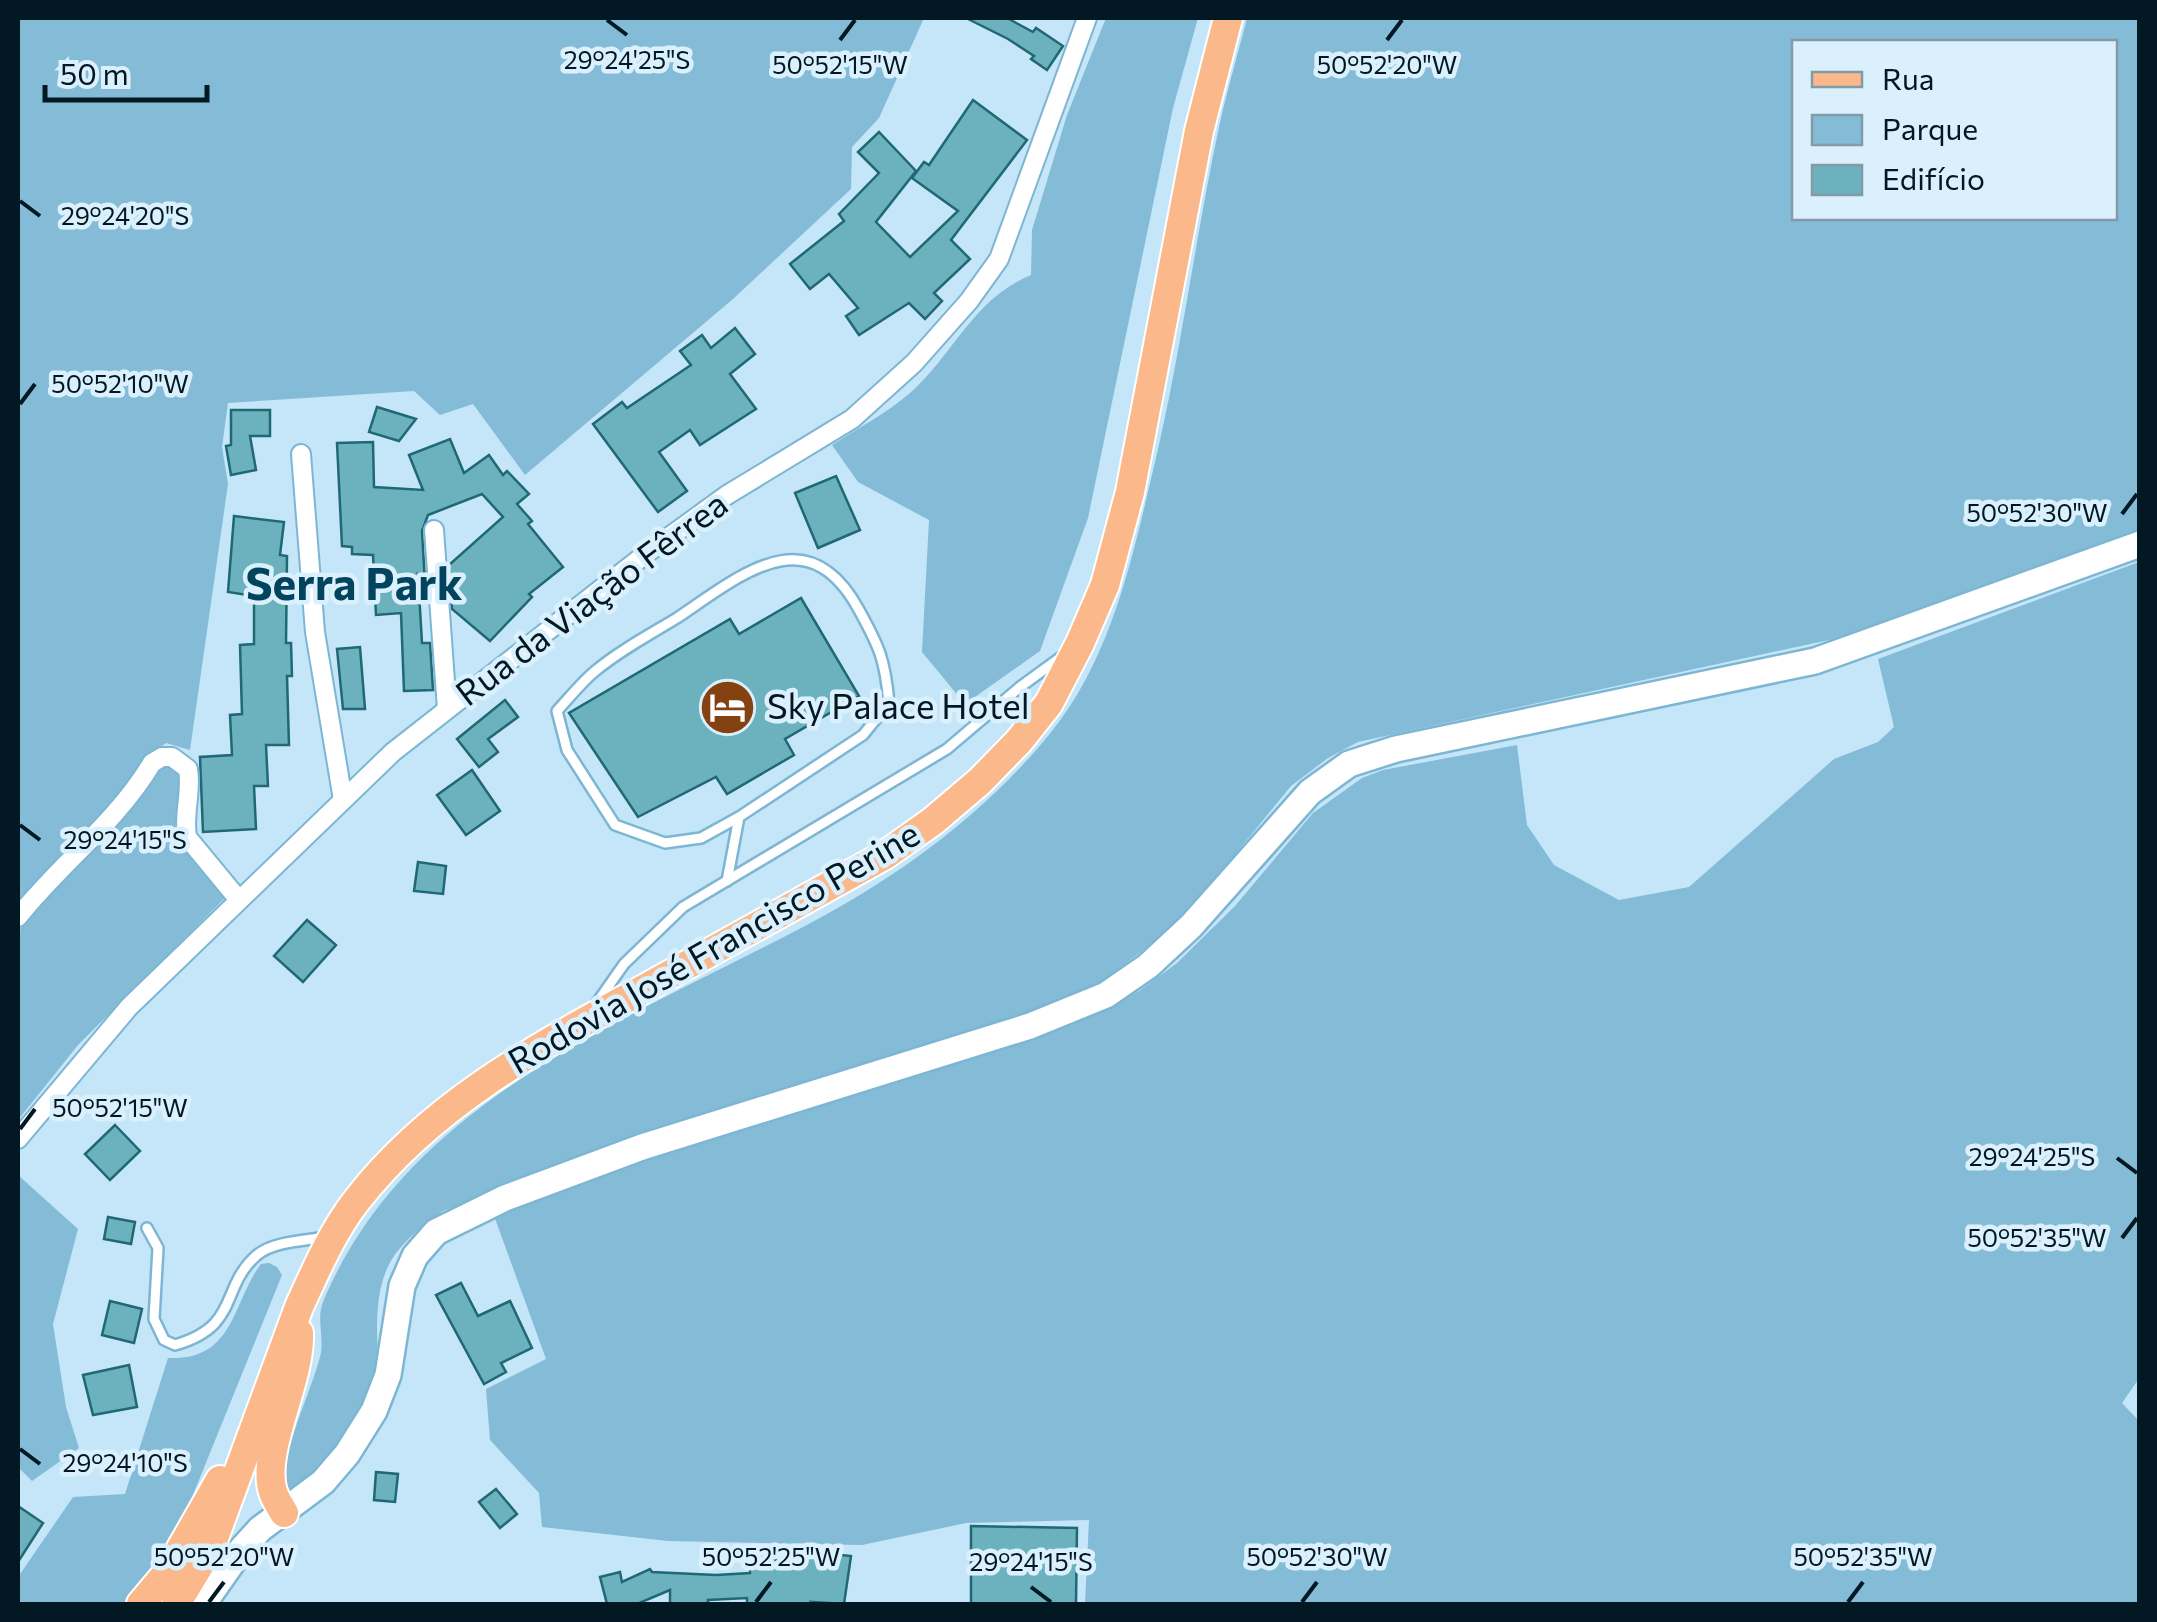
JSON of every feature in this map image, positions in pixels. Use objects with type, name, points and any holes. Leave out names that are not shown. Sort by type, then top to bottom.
[{"type":"main road","name":"Rodovia José Francisco Perine","points":[[176,1604],[210,1546],[298,1307],[334,1235],[356,1201],[425,1127],[504,1069],[885,854],[980,782],[1049,703],[1105,585],[1121,533],[1198,131],[1228,18]]},
{"type":"main road","points":[[203,1604],[260,1528],[323,1482],[347,1454],[374,1411],[388,1375],[402,1286],[415,1256],[436,1232],[472,1212],[642,1147],[1030,1026],[1106,995],[1148,966],[1192,926],[1310,792],[1349,764],[1396,749],[1815,661],[2140,544]]},
{"type":"main road","points":[[284,1514],[272,1491],[272,1458],[300,1356],[298,1307]]},
{"type":"main road","name":"Rodovia José Francisco Perine","points":[[141,1604],[166,1573],[268,1391]]},
{"type":"street","name":"Rua da Viação Fêrrea","points":[[18,1139],[66,1077],[130,1007],[394,752],[727,495],[852,419],[914,363],[969,301],[999,259],[1087,18]]},
{"type":"street","points":[[301,454],[314,632],[343,800]]},
{"type":"street","points":[[434,530],[447,709]]},
{"type":"street","points":[[18,917],[63,866],[107,825],[152,763],[172,756],[188,769],[191,789],[187,837],[238,900]]},
{"type":"lane","points":[[727,881],[738,817],[862,735],[889,703],[886,660],[860,612],[843,582],[811,561],[783,560],[747,570],[593,673],[557,711],[566,750],[615,824],[665,843],[702,838],[738,817]]},
{"type":"lane","points":[[582,1023],[624,964],[683,907],[947,749],[1080,643]]},
{"type":"lane","points":[[147,1228],[158,1248],[154,1319],[164,1340],[175,1346],[207,1333],[222,1316],[258,1254],[334,1235]]},
{"type":"green space","points":[[18,18],[924,18],[879,118],[852,147],[851,189],[733,299],[525,475],[473,404],[440,415],[414,391],[228,403],[222,447],[228,484],[190,750],[166,743],[148,756],[98,821],[18,902]]},
{"type":"green space","points":[[1106,18],[1198,18],[1173,108],[1088,518],[1040,651],[965,704],[922,652],[929,520],[858,482],[832,445],[910,393],[994,298],[1031,275],[1032,230],[1067,115]]},
{"type":"green space","points":[[1247,18],[2139,18],[2139,530],[1861,633],[1358,742],[1328,758],[1291,786],[1193,906],[1160,938],[1099,983],[1025,1015],[775,1090],[443,1211],[401,1247],[386,1272],[378,1305],[376,1373],[357,1423],[314,1477],[301,1489],[290,1490],[283,1483],[285,1466],[320,1357],[323,1302],[362,1229],[413,1167],[472,1114],[539,1067],[827,914],[919,856],[977,810],[1029,759],[1072,703],[1103,643],[1135,545],[1170,391],[1219,127]]},
{"type":"green space","points":[[2139,562],[2140,1377],[2122,1403],[2139,1421],[2139,1604],[1085,1604],[1089,1520],[966,1523],[862,1545],[668,1541],[542,1527],[539,1493],[490,1440],[486,1389],[546,1359],[493,1213],[664,1152],[1004,1047],[1104,1011],[1177,963],[1235,906],[1313,813],[1362,778],[1383,770],[1517,745],[1527,825],[1554,865],[1619,900],[1689,887],[1834,759],[1878,742],[1894,727],[1878,659]]},
{"type":"green space","points":[[171,765],[183,784],[179,820],[227,896],[78,1045],[18,1120],[18,932],[120,820],[154,775]]},
{"type":"green space","points":[[18,1175],[78,1229],[53,1324],[66,1407],[79,1448],[32,1481],[18,1467]]},
{"type":"green space","points":[[269,1263],[282,1275],[165,1564],[134,1604],[18,1604],[18,1577],[73,1497],[125,1494],[168,1358],[207,1350],[219,1340],[251,1279],[261,1264]]},
{"type":"building","points":[[966,18],[1007,18],[1033,32],[1036,28],[1063,46],[1047,70],[1008,39]]},
{"type":"building","points":[[973,100],[1027,140],[951,240],[970,259],[934,293],[942,301],[925,319],[909,303],[859,335],[846,316],[858,308],[829,274],[810,289],[790,264],[844,221],[839,214],[879,173],[858,152],[879,132],[916,171],[876,222],[910,257],[958,211],[912,178],[924,162],[929,165]]},
{"type":"building","points":[[735,328],[755,354],[730,374],[756,409],[700,445],[690,430],[659,452],[687,491],[658,512],[593,424],[622,402],[627,408],[691,365],[680,351],[702,335],[711,348]]},
{"type":"building","points":[[377,407],[416,419],[399,441],[369,432]]},
{"type":"building","points":[[231,410],[270,410],[270,436],[250,436],[256,470],[231,475],[226,446],[231,445]]},
{"type":"building","points":[[450,439],[464,473],[489,455],[503,475],[507,471],[529,494],[517,504],[563,567],[529,594],[532,597],[490,641],[452,609],[449,565],[503,517],[482,494],[428,515],[422,531],[425,583],[418,575],[422,643],[430,643],[433,690],[404,691],[401,613],[376,615],[373,555],[352,554],[352,547],[342,546],[337,443],[373,442],[374,487],[423,490],[409,455]]},
{"type":"building","points":[[836,476],[860,530],[818,548],[795,493]]},
{"type":"building","points":[[234,516],[284,522],[280,555],[287,556],[286,643],[291,643],[292,676],[287,676],[289,745],[266,745],[268,786],[254,786],[256,829],[203,832],[200,757],[232,755],[230,715],[242,714],[240,645],[254,644],[254,596],[228,592]]},
{"type":"building","points":[[801,598],[859,696],[785,739],[794,755],[727,794],[716,777],[638,817],[569,713],[730,619],[739,634]]},
{"type":"building","points":[[360,647],[365,709],[343,709],[337,649]]},
{"type":"building","points":[[505,700],[518,717],[488,739],[498,752],[479,767],[457,739]]},
{"type":"building","points":[[472,770],[500,811],[466,835],[437,795]]},
{"type":"building","points":[[418,862],[446,866],[443,894],[414,891]]},
{"type":"building","points":[[307,920],[336,945],[303,982],[274,956]]},
{"type":"building","points":[[115,1125],[140,1151],[110,1180],[85,1154]]},
{"type":"building","points":[[108,1217],[135,1222],[131,1244],[104,1239]]},
{"type":"building","points":[[461,1283],[478,1316],[510,1301],[532,1348],[501,1363],[506,1372],[484,1384],[436,1295]]},
{"type":"building","points":[[110,1301],[142,1309],[134,1343],[102,1335]]},
{"type":"building","points":[[129,1365],[137,1407],[93,1415],[83,1375]]},
{"type":"building","points":[[376,1472],[398,1474],[395,1502],[374,1500]]},
{"type":"building","points":[[496,1489],[517,1514],[500,1528],[479,1502]]},
{"type":"building","points":[[18,1506],[43,1523],[18,1562]]},
{"type":"building","points":[[971,1526],[1077,1528],[1076,1604],[971,1604]]},
{"type":"building","points":[[776,1550],[776,1562],[815,1552],[851,1556],[844,1604],[747,1604],[747,1598],[670,1604],[670,1590],[637,1604],[607,1604],[600,1577],[620,1572],[622,1582],[650,1569],[716,1575],[750,1573],[750,1551]]},
{"type":"place","name":"Sky Palace Hotel","points":[[728,707]]},
{"type":"district","name":"Serra Park","points":[[354,584]]}]
